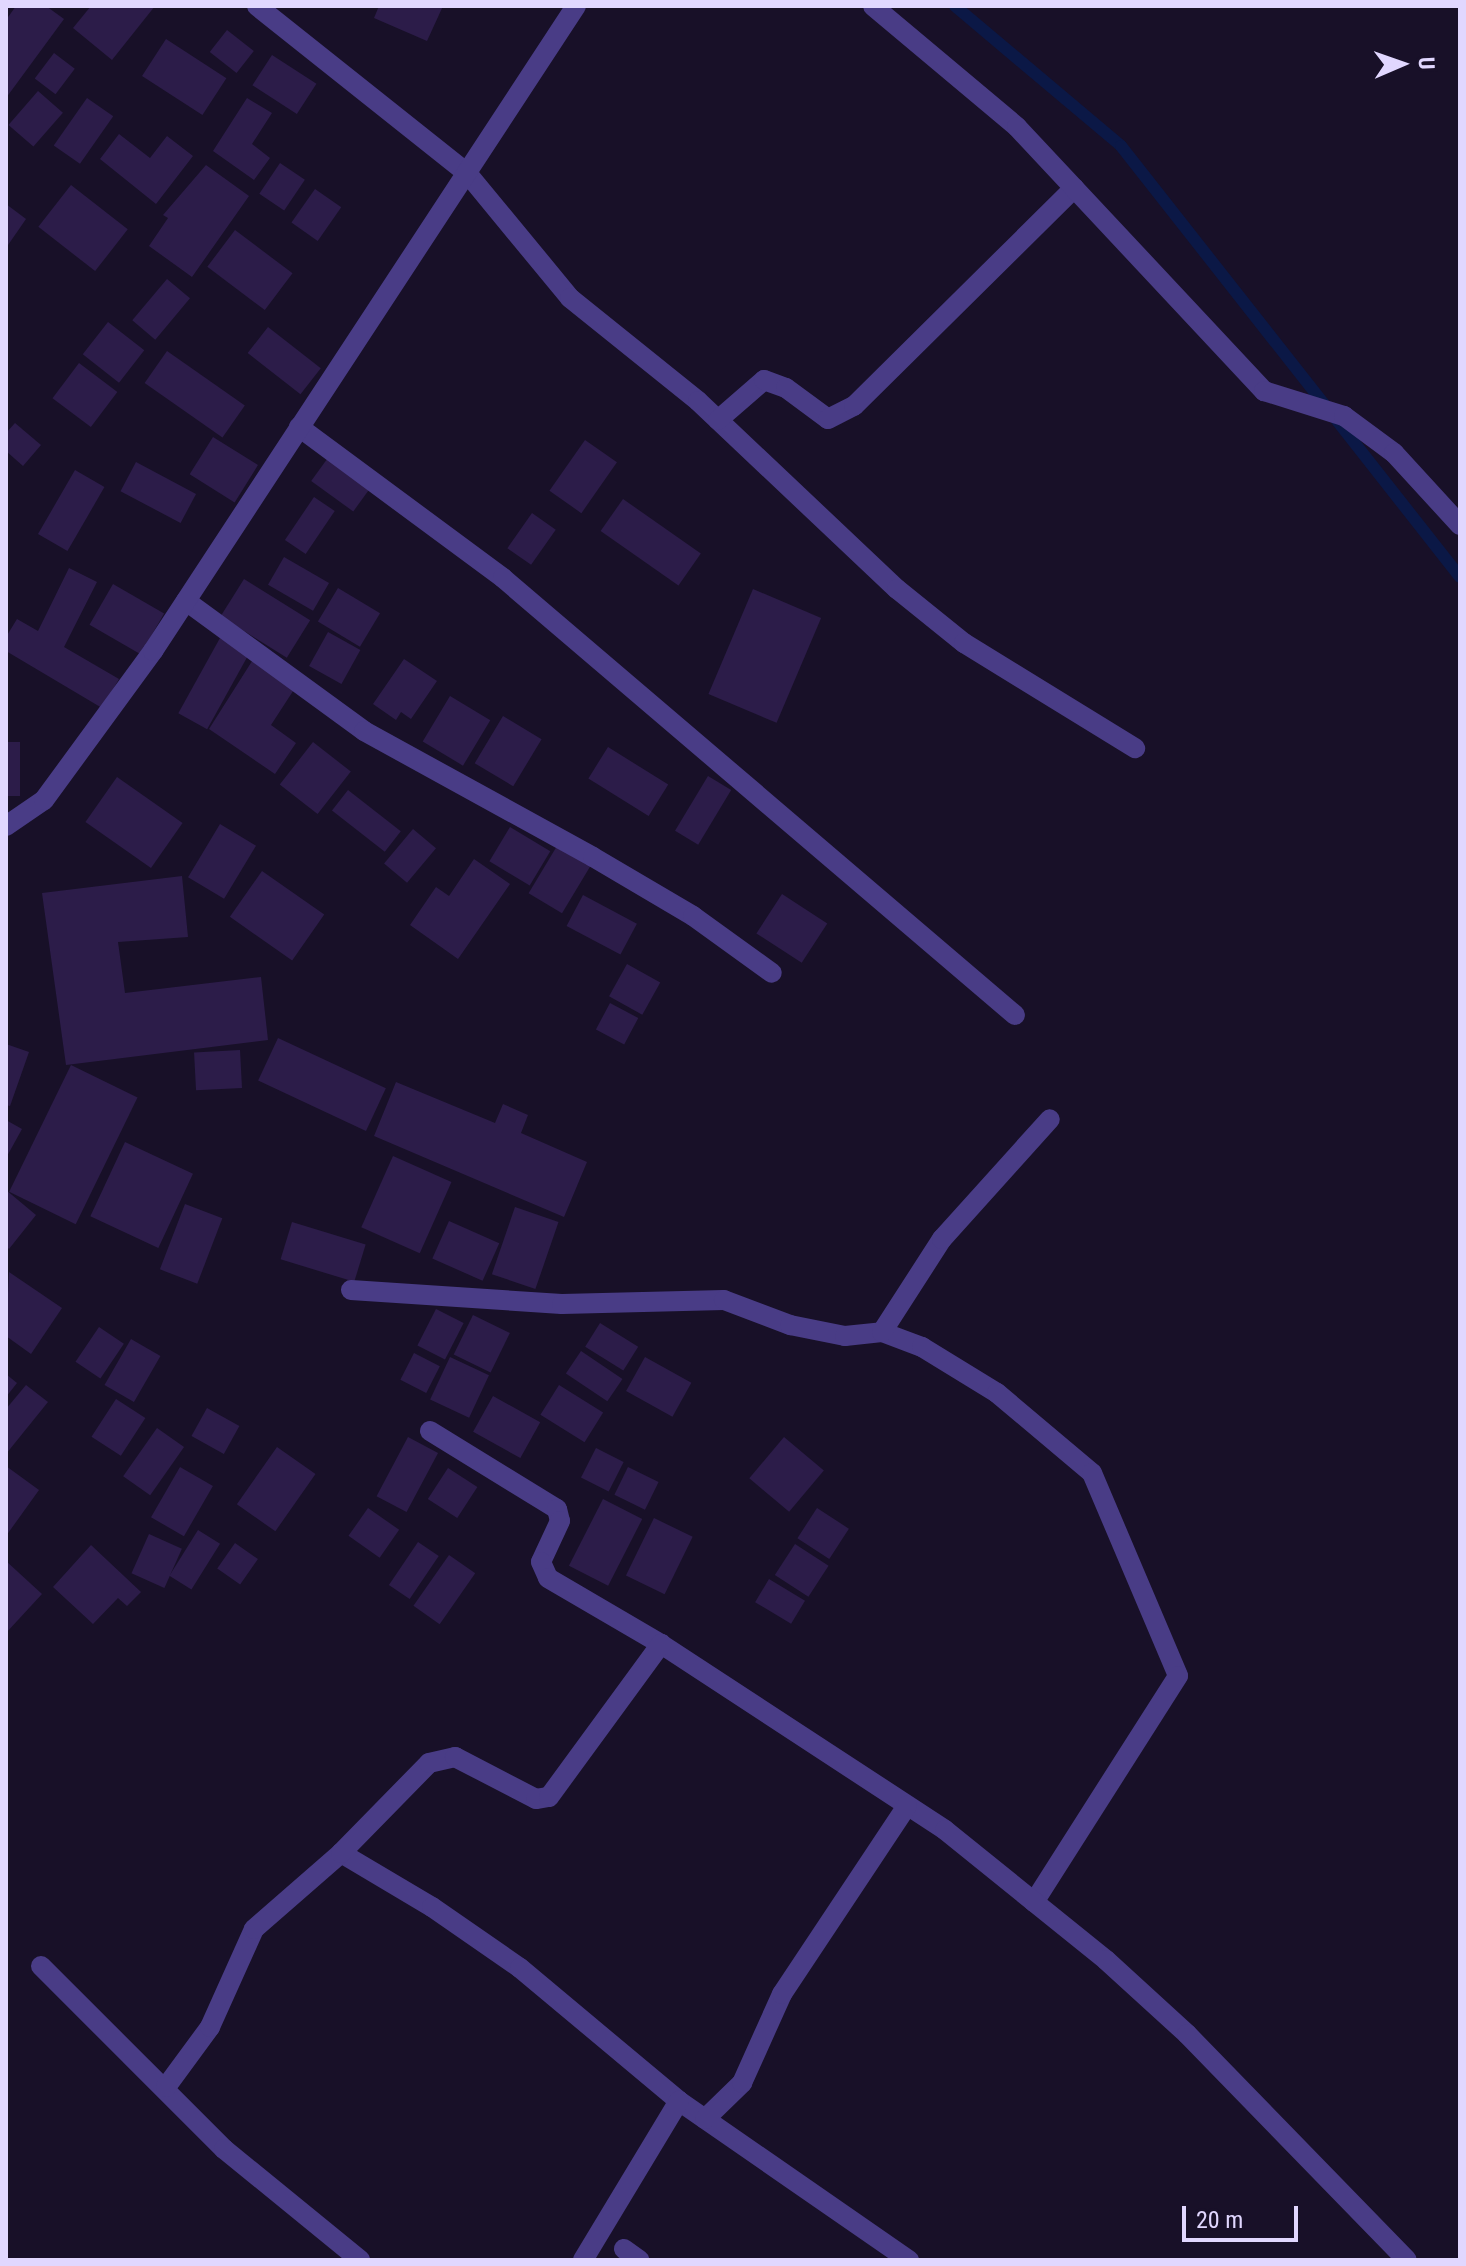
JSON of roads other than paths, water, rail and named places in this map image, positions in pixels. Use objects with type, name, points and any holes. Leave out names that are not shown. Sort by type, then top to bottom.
[{"type":"street","points":[[257,6],[467,173],[570,298],[718,420],[897,589],[964,643],[1135,748]]},
{"type":"street","points":[[6,826],[32,812],[72,766],[186,601],[576,6]]},
{"type":"street","points":[[873,6],[1017,127],[1264,391],[1344,416],[1394,453],[1460,525]]},
{"type":"street","points":[[718,420],[764,380],[786,388],[828,419],[854,406],[1074,188]]},
{"type":"street","points":[[299,427],[503,578],[1015,1015]]},
{"type":"street","points":[[186,601],[364,731],[618,872],[772,973]]},
{"type":"street","points":[[882,1332],[942,1239],[1050,1119]]},
{"type":"street","points":[[351,1290],[562,1304],[724,1300],[790,1325],[845,1336],[882,1332],[922,1347],[997,1393],[1092,1473],[1178,1671],[1174,1687],[1034,1902]]},
{"type":"street","points":[[430,1431],[557,1509],[560,1521],[541,1562],[544,1573],[576,1597],[661,1644],[907,1806],[1034,1902],[1187,2034],[1407,2260]]},
{"type":"street","points":[[166,2087],[210,2027],[254,1929],[341,1853],[435,1759],[455,1757],[536,1799],[549,1797],[661,1644]]},
{"type":"street","points":[[705,2119],[742,2083],[782,1994],[907,1806]]},
{"type":"street","points":[[341,1853],[432,1907],[520,1968],[679,2101],[909,2260]]},
{"type":"street","points":[[41,1966],[166,2087],[224,2149],[360,2260]]},
{"type":"street","points":[[583,2260],[679,2101]]},
{"type":"waterway","points":[[955,6],[1121,146],[1460,577]]}]
